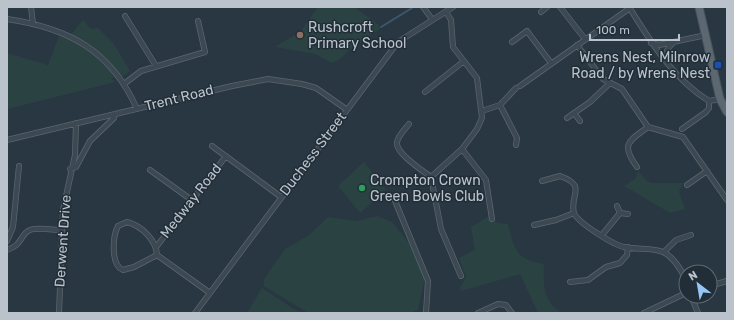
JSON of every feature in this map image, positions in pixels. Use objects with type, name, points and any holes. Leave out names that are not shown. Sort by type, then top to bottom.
[{"type":"main road","points":[[699,7],[720,99],[727,112]]},
{"type":"street","points":[[31,7],[33,24]]},
{"type":"street","points":[[423,7],[432,20]]},
{"type":"street","name":"Duchess Street","points":[[195,313],[346,109],[398,42],[453,7]]},
{"type":"street","points":[[541,12],[546,7]]},
{"type":"street","points":[[560,7],[585,39]]},
{"type":"street","points":[[482,111],[500,105],[518,87],[629,8],[651,44],[684,82],[697,94],[709,101],[720,99]]},
{"type":"street","points":[[431,177],[462,149],[478,129],[482,118],[477,78],[453,47],[451,20],[446,12]]},
{"type":"street","points":[[125,16],[156,66]]},
{"type":"street","points":[[7,19],[66,33],[82,42],[99,55],[124,84],[137,109]]},
{"type":"street","points":[[124,84],[134,74],[205,52],[198,21]]},
{"type":"street","points":[[512,42],[527,31],[551,63]]},
{"type":"street","points":[[651,44],[659,45],[706,35]]},
{"type":"street","points":[[668,65],[665,55],[668,47],[674,42]]},
{"type":"street","points":[[577,45],[599,74],[610,83],[622,89],[648,127],[683,138],[727,200]]},
{"type":"street","points":[[425,92],[464,61]]},
{"type":"street","name":"Trent Road","points":[[7,140],[268,79],[316,88],[346,109]]},
{"type":"street","points":[[567,118],[590,102],[610,83]]},
{"type":"street","points":[[682,129],[706,112],[709,108],[709,101]]},
{"type":"street","points":[[500,105],[517,138],[516,145]]},
{"type":"street","points":[[574,113],[580,121]]},
{"type":"street","points":[[70,169],[76,167],[90,141],[114,118],[115,114]]},
{"type":"street","name":"Derwent Drive","points":[[59,313],[63,210],[70,169],[75,155],[76,123]]},
{"type":"street","points":[[409,124],[398,138],[396,143],[398,151],[431,177],[441,229],[461,276]]},
{"type":"street","points":[[637,167],[629,156],[627,149],[629,141],[648,127]]},
{"type":"street","points":[[212,146],[281,197]]},
{"type":"street","points":[[462,149],[486,180],[492,219]]},
{"type":"street","name":"Medway Road","points":[[157,246],[226,156]]},
{"type":"street","points":[[7,241],[13,227],[19,166]]},
{"type":"street","points":[[150,170],[193,201]]},
{"type":"street","points":[[687,185],[707,171]]},
{"type":"street","points":[[542,181],[560,176],[573,183],[576,189],[574,213]]},
{"type":"street","points":[[393,196],[428,281],[425,312]]},
{"type":"street","points":[[616,206],[620,213]]},
{"type":"street","points":[[534,225],[556,220],[574,213]]},
{"type":"street","points":[[574,213],[595,232],[622,247],[646,250],[655,249],[664,252],[678,266]]},
{"type":"street","points":[[602,236],[620,213]]},
{"type":"street","points":[[620,213],[628,214]]},
{"type":"street","points":[[127,222],[132,223],[155,242],[157,246],[157,254],[127,270],[120,269],[116,262],[115,253],[116,229],[127,222]]},
{"type":"street","points":[[7,250],[16,247],[31,229],[62,230]]},
{"type":"street","points":[[664,252],[676,240],[691,235]]},
{"type":"street","points":[[570,282],[588,280],[606,267],[620,263],[627,254],[628,247]]},
{"type":"street","points":[[157,254],[210,293]]},
{"type":"street","points":[[644,313],[678,297]]},
{"type":"street","points":[[478,313],[498,304],[506,305],[512,313]]},
{"type":"green space","points":[[318,7],[354,7],[378,24],[380,29],[349,50],[340,59],[332,63],[315,54],[275,47],[301,31]]},
{"type":"green space","points":[[83,20],[91,29],[98,28],[114,44],[130,71],[123,76],[111,78],[115,82],[7,109],[7,53],[48,65],[59,36],[67,39]]},
{"type":"green space","name":"Crompton Crown Green Bowls Club","points":[[364,162],[386,190],[360,213],[338,186]]},
{"type":"green space","points":[[638,171],[647,181],[651,183],[683,183],[679,192],[685,209],[670,213],[624,186],[635,179]]},
{"type":"green space","points":[[378,216],[392,222],[409,243],[425,277],[418,310],[410,313],[308,313],[264,286],[264,279],[285,249],[308,236],[328,217],[357,221]]},
{"type":"green space","points":[[489,216],[497,223],[508,224],[512,241],[522,256],[534,262],[544,264],[544,285],[548,298],[551,304],[562,313],[538,313],[520,274],[461,291],[460,288],[466,277],[459,258],[475,250],[471,227]]},
{"type":"green space","points":[[262,288],[300,313],[247,313]]},
{"type":"waterway","points":[[381,27],[412,8]]},
{"type":"place","name":"Rushcroft Primary School","points":[[300,35]]},
{"type":"place","name":"Wrens Nest, Milnrow Road / by Wrens Nest","points":[[718,65]]},
{"type":"place","name":"Crompton Crown Green Bowls Club","points":[[362,188]]}]
